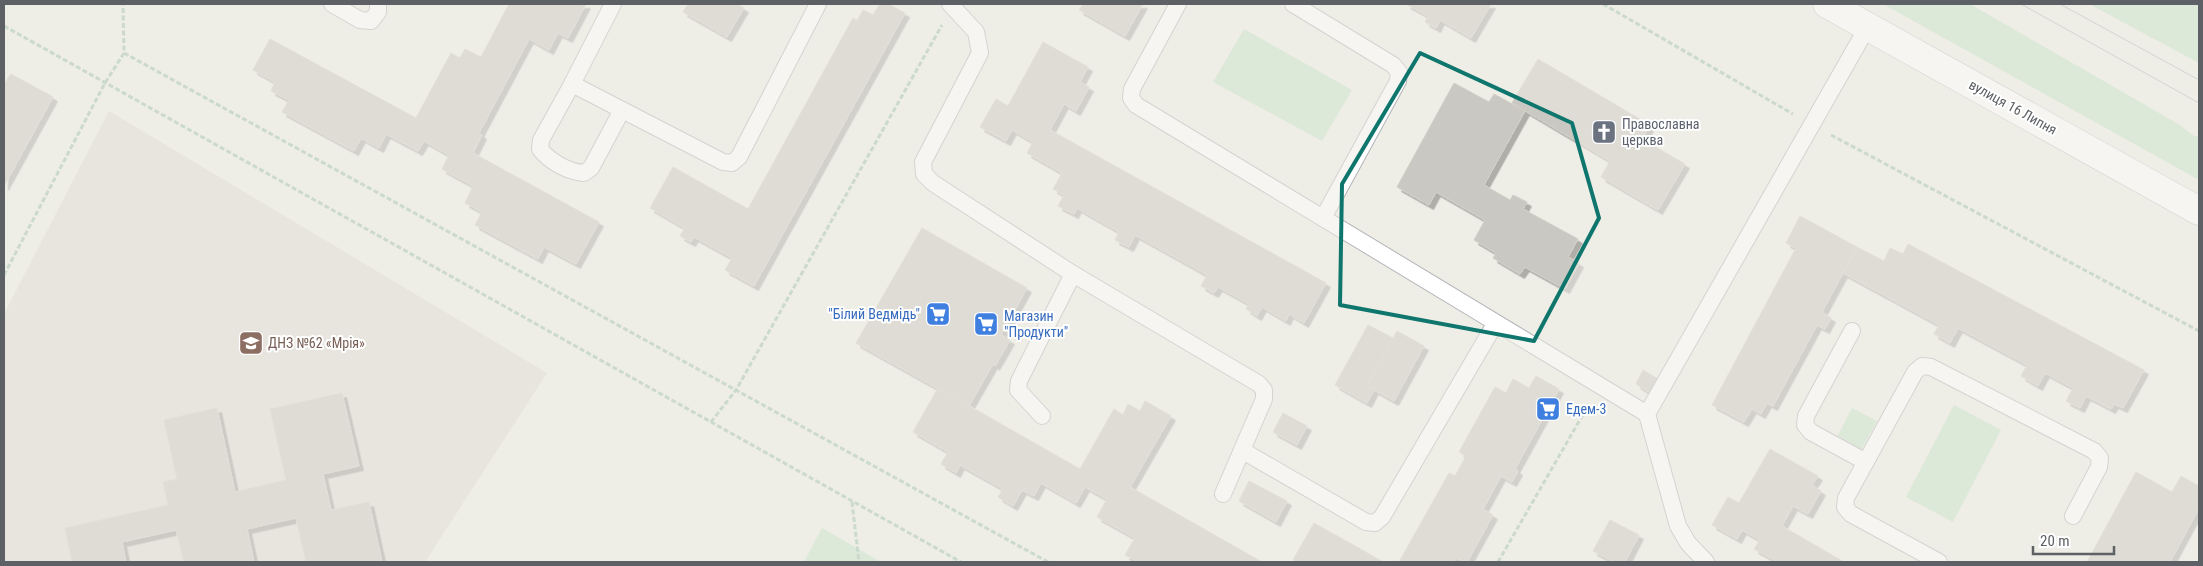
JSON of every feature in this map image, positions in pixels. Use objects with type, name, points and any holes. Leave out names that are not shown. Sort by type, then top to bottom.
[{"type":"street","name":"вулиця 16 Липня","points":[[1828,4],[2199,211]]},
{"type":"lane","points":[[332,4],[360,20],[371,21],[378,12],[378,4]]},
{"type":"lane","points":[[613,4],[572,84],[540,140],[540,149],[545,156],[574,172],[584,174],[591,168],[622,110]]},
{"type":"lane","points":[[572,84],[723,162],[732,163],[739,157],[818,4]]},
{"type":"lane","points":[[1178,4],[1132,89],[1131,98],[1136,105],[1495,324],[1647,414],[1678,526],[1688,543],[1706,562]]},
{"type":"lane","points":[[1293,4],[1393,65],[1399,72],[1398,81],[1323,218]]},
{"type":"lane","points":[[952,5],[976,32],[980,53],[922,162],[924,174],[934,183],[1073,274],[1259,384],[1264,390],[1264,399],[1243,452],[1223,494]]},
{"type":"lane","points":[[1647,414],[1868,26]]},
{"type":"lane","points":[[1042,416],[1018,390],[1018,381],[1073,274]]},
{"type":"lane","points":[[1243,452],[1366,522],[1375,523],[1382,517],[1495,324]]},
{"type":"lane","points":[[1852,330],[1806,416],[1805,425],[1811,432],[1866,462]]},
{"type":"lane","points":[[1939,562],[1851,514],[1845,507],[1846,498],[1915,372],[1922,366],[1931,367],[2094,451],[2100,458],[2100,467],[2073,516]]},
{"type":"path","points":[[4,275],[105,83],[124,53],[123,4]]},
{"type":"path","points":[[1602,4],[1813,125],[2199,331]]},
{"type":"path","points":[[711,422],[736,390],[952,5]]},
{"type":"path","points":[[4,26],[961,562]]},
{"type":"path","points":[[124,53],[1048,562]]},
{"type":"path","points":[[1498,562],[1600,386]]},
{"type":"path","points":[[852,501],[859,562]]},
{"type":"highlighted area","points":[[1420,53],[1572,123],[1599,218],[1534,341],[1340,305],[1342,184]]},
{"type":"shaded area","name":"ДНЗ №62 «Мрія»","points":[[109,111],[547,373],[425,562],[4,562],[4,314]]},
{"type":"green space","points":[[1883,4],[1970,4],[2180,125],[2194,136],[2199,136],[2199,180]]},
{"type":"green space","points":[[2089,4],[2199,4],[2199,63]]},
{"type":"green space","points":[[1244,29],[1352,90],[1322,141],[1213,82]]},
{"type":"green space","points":[[1954,405],[2001,430],[1953,522],[1906,497]]},
{"type":"green space","points":[[1852,408],[1877,421],[1861,450],[1837,437]]},
{"type":"green space","points":[[822,528],[881,562],[804,562]]},
{"type":"building","points":[[509,4],[586,4],[568,38],[558,33],[549,50],[529,39],[479,133],[482,135],[473,153],[599,222],[576,264],[544,247],[538,259],[475,225],[482,212],[465,203],[473,186],[442,169],[449,155],[424,141],[418,151],[386,134],[379,148],[361,138],[354,151],[282,112],[289,100],[271,91],[275,82],[253,70],[270,39],[416,118],[451,53],[460,58],[465,49],[481,57]]},
{"type":"building","points":[[688,4],[737,4],[744,8],[727,37],[683,12]]},
{"type":"building","points":[[880,4],[888,4],[905,13],[754,286],[725,270],[732,258],[694,237],[691,242],[680,236],[685,228],[650,208],[673,167],[748,209],[853,18],[857,21],[863,10],[873,15]]},
{"type":"building","points":[[1083,4],[1143,4],[1125,36],[1079,10]]},
{"type":"building","points":[[1406,4],[1491,4],[1471,38],[1440,20],[1436,28],[1425,22],[1428,16]]},
{"type":"building","points":[[1043,42],[1088,67],[1080,82],[1089,87],[1076,111],[1064,104],[1050,130],[1326,283],[1304,323],[1289,314],[1286,321],[1262,307],[1257,316],[1246,309],[1249,304],[1218,287],[1214,293],[1201,286],[1207,275],[1135,235],[1129,247],[1115,240],[1119,232],[1077,208],[1074,214],[1058,206],[1064,195],[1053,189],[1062,173],[1027,153],[1033,142],[1012,130],[1006,141],[980,127],[996,99],[1008,106]]},
{"type":"building","name":"Православна церква","points":[[1538,59],[1650,125],[1642,139],[1685,164],[1658,210],[1601,177],[1610,161],[1512,103]]},
{"type":"building","points":[[11,74],[53,97],[4,186],[4,84]]},
{"type":"building","points":[[1454,83],[1489,102],[1494,94],[1525,111],[1484,185],[1510,200],[1513,195],[1527,202],[1523,209],[1578,239],[1568,257],[1579,263],[1565,289],[1525,267],[1520,274],[1493,258],[1496,253],[1474,240],[1485,220],[1436,192],[1429,205],[1397,187]]},
{"type":"building","points":[[1800,216],[1857,247],[1822,312],[1831,318],[1825,329],[1817,325],[1773,406],[1767,403],[1761,414],[1752,409],[1744,422],[1712,405],[1796,248],[1786,243]]},
{"type":"building","points":[[922,228],[1027,288],[1001,335],[1010,340],[995,366],[993,364],[969,406],[856,343]]},
{"type":"building","points":[[1908,244],[2144,370],[2123,408],[2114,404],[2111,409],[2086,396],[2080,408],[2066,401],[2073,388],[2045,373],[2038,386],[2021,376],[2027,365],[1958,328],[1950,343],[1934,334],[1939,325],[1843,273],[1857,247],[1884,261],[1890,248],[1903,254]]},
{"type":"building","points":[[1368,325],[1393,338],[1367,386],[1374,390],[1367,403],[1335,385]]},
{"type":"building","points":[[1397,331],[1424,346],[1394,401],[1367,386]]},
{"type":"building","points":[[1643,370],[1658,379],[1650,393],[1636,384]]},
{"type":"building","points":[[1536,376],[1559,389],[1515,469],[1518,471],[1512,482],[1501,476],[1483,509],[1493,515],[1467,562],[1455,558],[1453,562],[1399,562],[1449,473],[1455,476],[1466,456],[1459,452],[1495,387],[1506,393],[1513,379],[1529,388]]},
{"type":"building","points":[[938,388],[1080,469],[1114,409],[1123,415],[1128,404],[1140,411],[1145,401],[1171,416],[1130,487],[1262,562],[1133,562],[1135,560],[1125,555],[1135,538],[1097,517],[1107,499],[1085,487],[1076,503],[1041,483],[1034,496],[1022,490],[1013,506],[998,497],[1003,489],[960,465],[956,473],[941,464],[948,452],[913,432]]},
{"type":"building","points":[[342,393],[359,466],[323,474],[331,510],[369,502],[382,562],[306,562],[296,518],[247,529],[254,562],[184,562],[176,530],[122,542],[126,562],[72,562],[65,528],[168,505],[163,482],[177,479],[164,420],[217,408],[235,492],[286,480],[270,409]]},
{"type":"building","points":[[1283,413],[1307,426],[1297,445],[1273,432]]},
{"type":"building","points":[[1770,449],[1818,476],[1812,485],[1821,491],[1808,514],[1793,506],[1782,526],[1844,562],[1778,562],[1754,549],[1760,540],[1742,530],[1737,539],[1712,525],[1728,497],[1739,503]]},
{"type":"building","points":[[2136,472],[2172,492],[2181,476],[2199,486],[2199,508],[2170,562],[2087,562]]},
{"type":"building","points":[[1249,481],[1287,501],[1276,522],[1239,501]]},
{"type":"building","points":[[1610,520],[1639,535],[1625,562],[1614,562],[1593,551]]},
{"type":"building","points":[[1314,523],[1383,562],[1297,562],[1293,560]]},
{"type":"tram line","points":[[2021,4],[2199,103]]},
{"type":"tram line","points":[[2060,4],[2199,80]]},
{"type":"place","name":"Православна церква","points":[[1604,132]]},
{"type":"place","name":"\"Білий Ведмідь\"","points":[[938,314]]},
{"type":"place","name":"Магазин \"Продукти\"","points":[[986,324]]},
{"type":"place","name":"ДНЗ №62 «Мрія»","points":[[251,343]]},
{"type":"place","name":"Едем-3","points":[[1548,409]]}]
